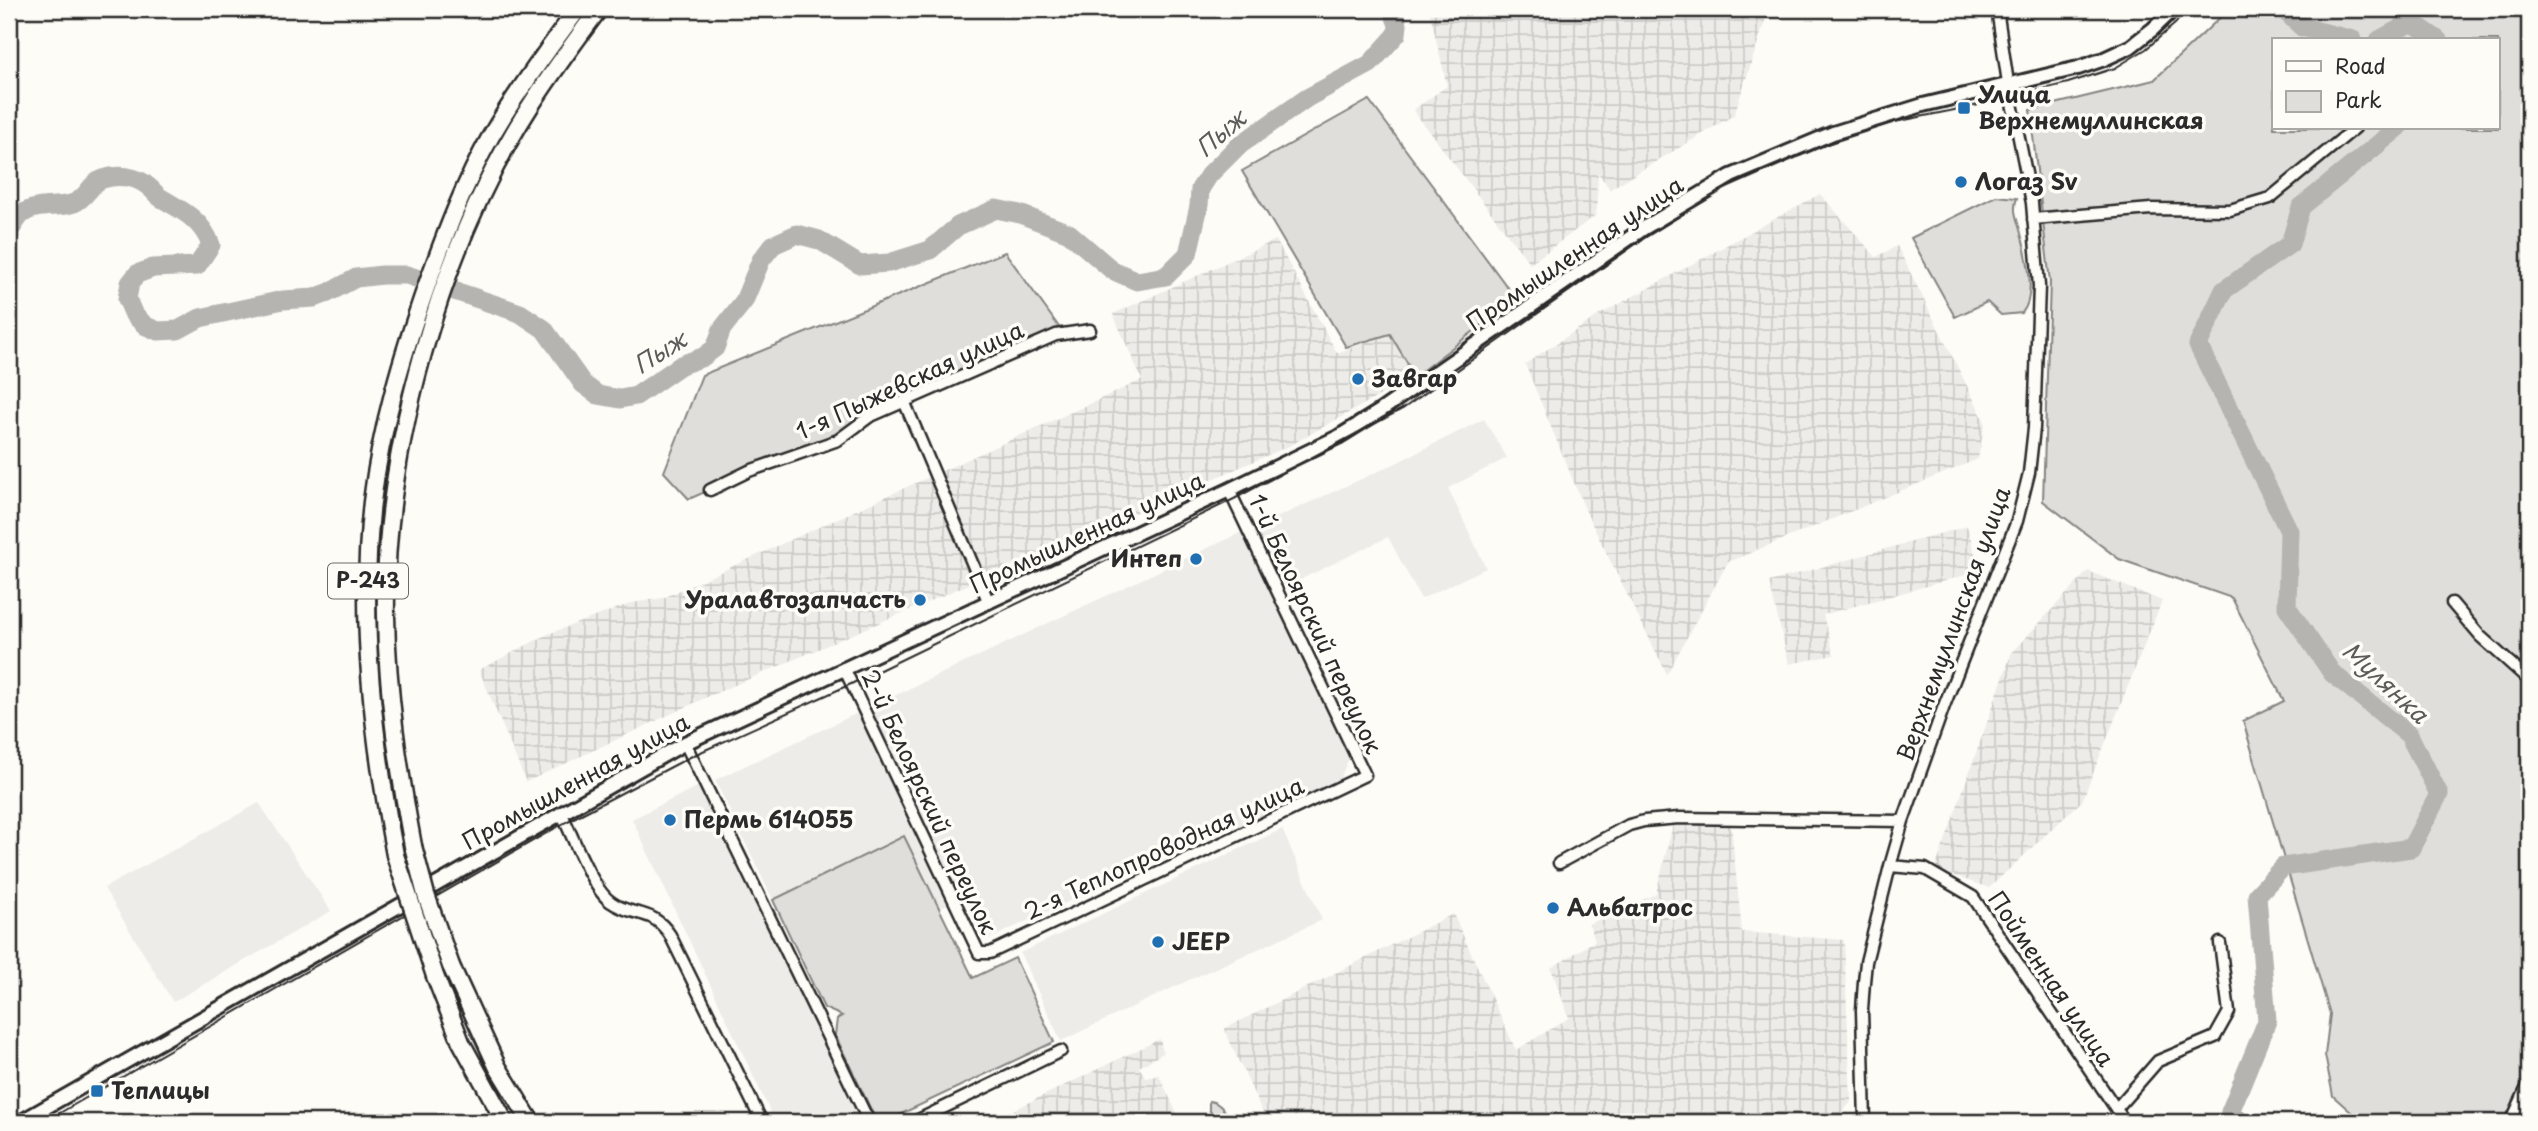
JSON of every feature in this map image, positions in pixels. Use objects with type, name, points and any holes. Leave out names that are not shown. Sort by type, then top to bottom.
[{"type":"highway","name":"Р-243","points":[[505,1122],[461,1042],[435,976],[395,855],[371,699],[367,609],[372,503],[398,372],[442,243],[466,185],[490,137],[533,70],[578,9]]},
{"type":"highway","name":"Р-243","points":[[531,1122],[498,1066],[451,966],[426,895],[413,846],[398,768],[390,689],[386,615],[387,554],[401,449],[422,359],[459,249],[483,193],[528,109],[599,9]]},
{"type":"street","name":"Верхнемуллинская улица","points":[[1865,1122],[1862,1010],[1864,982],[1866,962],[1890,866],[1944,706],[2017,521],[2029,473],[2034,428],[2039,286],[2028,181],[2008,83],[1997,9]]},
{"type":"street","name":"Промышленная улица","points":[[20,1122],[685,743],[989,603],[1338,437],[1380,411],[1644,228],[1731,176],[1833,132],[1923,105],[2078,68],[2104,59],[2130,47],[2174,9]]},
{"type":"street","points":[[2033,219],[2151,209],[2230,210],[2270,198],[2353,130]]},
{"type":"street","name":"1-я Пыжевская улица","points":[[710,489],[749,471],[838,440],[869,417],[1056,335],[1090,330]]},
{"type":"street","points":[[904,401],[989,603]]},
{"type":"street","name":"1-й Белоярский переулок","points":[[1229,490],[1365,775]]},
{"type":"street","points":[[2452,603],[2480,636],[2529,680]]},
{"type":"street","name":"2-й Белоярский переулок","points":[[844,668],[979,953]]},
{"type":"street","points":[[685,743],[869,1122]]},
{"type":"street","name":"2-я Теплопроводная улица","points":[[979,953],[990,953],[1365,775]]},
{"type":"street","points":[[561,812],[602,894],[619,907],[657,919],[670,935],[762,1122]]},
{"type":"street","points":[[1559,863],[1629,825],[1644,821],[1679,818],[1903,821]]},
{"type":"street","name":"Пойменная улица","points":[[1890,866],[1925,869],[1973,897],[2125,1122]]},
{"type":"street","points":[[2116,1109],[2158,1061],[2215,1037],[2229,1012],[2220,943]]},
{"type":"street","points":[[914,1122],[1061,1051]]},
{"type":"street","points":[[2511,1122],[2529,1083]]},
{"type":"shaded area","points":[[1429,9],[1769,9],[1734,115],[1610,189],[1598,173],[1596,215],[1530,264],[1413,110],[1447,86]]},
{"type":"shaded area","points":[[1820,194],[1876,257],[1897,246],[1985,422],[1978,459],[1728,562],[1667,674],[1587,514],[1525,364],[1601,314]]},
{"type":"shaded area","points":[[1276,240],[1337,353],[1390,334],[1415,376],[1289,446],[707,697],[526,782],[479,670],[548,634],[632,603],[663,598],[1142,380],[1113,314]]},
{"type":"shaded area","points":[[1484,419],[1507,458],[1448,488],[1486,568],[1421,599],[1388,537],[1283,588],[1254,528],[1392,465]]},
{"type":"shaded area","points":[[1967,526],[1980,571],[1823,615],[1834,655],[1789,664],[1769,582]]},
{"type":"shaded area","points":[[1242,532],[1350,756],[1340,778],[1269,813],[1125,875],[989,939],[968,895],[939,908],[904,837],[773,900],[715,780]]},
{"type":"shaded area","points":[[2088,571],[2162,601],[2082,801],[1989,888],[1935,869],[2012,652]]},
{"type":"shaded area","points":[[701,785],[861,1115],[846,1122],[775,1122],[632,819]]},
{"type":"shaded area","points":[[259,803],[331,911],[173,1002],[104,888]]},
{"type":"shaded area","points":[[1673,824],[1731,826],[1742,932],[1844,940],[1851,1102],[1839,1116],[1730,1120],[1709,1113],[1691,1122],[1267,1122],[1224,1029],[1453,914],[1516,1050],[1569,1018],[1551,968],[1595,941],[1589,924],[1656,894]]},
{"type":"shaded area","name":"JEEP","points":[[1282,829],[1322,920],[1061,1041],[1020,953]]},
{"type":"shaded area","points":[[1160,1039],[1163,1053],[1139,1067],[1146,1078],[1159,1075],[1181,1122],[989,1122]]},
{"type":"green space","points":[[2229,9],[2529,9],[2529,1122],[2367,1122],[2361,1121],[2333,1096],[2325,1055],[2330,1014],[2243,721],[2284,701],[2232,598],[2119,559],[2043,501],[2050,282],[2030,110],[2154,80]]},
{"type":"green space","points":[[1369,100],[1516,299],[1415,376],[1390,334],[1346,347],[1242,171]]},
{"type":"green space","points":[[1996,196],[2017,198],[2016,214],[2029,273],[2029,296],[2026,305],[2022,313],[2001,315],[1987,302],[1955,317],[1911,238]]},
{"type":"green space","points":[[1005,252],[1064,334],[689,499],[664,472],[702,375]]},
{"type":"green space","points":[[904,836],[973,978],[1015,958],[1054,1042],[884,1122],[877,1122],[835,1035],[837,1019],[842,1016],[824,1008],[773,900]]},
{"type":"green space","points":[[1209,1101],[1223,1108],[1230,1122],[1216,1122],[1209,1109]]},
{"type":"waterway","name":"Пыж","points":[[9,231],[20,216],[28,211],[74,203],[103,179],[121,176],[133,178],[191,217],[211,245],[197,266],[153,268],[137,274],[130,283],[127,299],[134,315],[146,326],[158,331],[178,330],[200,318],[283,300],[314,298],[356,278],[407,275],[520,313],[544,329],[583,384],[598,395],[620,399],[636,396],[681,365],[703,357],[715,348],[722,329],[744,301],[761,260],[773,245],[797,234],[819,240],[860,265],[889,263],[930,250],[958,226],[996,209],[1020,214],[1069,233],[1112,270],[1137,281],[1166,276],[1188,254],[1199,206],[1200,189],[1209,175],[1237,147],[1307,98],[1370,64],[1397,34],[1398,25],[1392,9]]},
{"type":"waterway","name":"Мулянка","points":[[2283,9],[2302,27],[2345,38]]},
{"type":"waterway","points":[[2412,22],[2416,9]]},
{"type":"waterway","name":"Мулянка","points":[[2383,38],[2412,22],[2435,38]]},
{"type":"waterway","name":"Мулянка","points":[[2241,1122],[2230,1112],[2267,1021],[2257,895],[2283,867],[2411,848],[2439,794],[2409,735],[2332,673],[2287,607],[2289,531],[2198,345],[2224,290],[2290,244],[2301,207],[2396,130]]},
{"type":"tram line","points":[[44,1122],[566,822],[692,756],[851,684],[1234,499],[1404,408],[1643,239],[1720,191],[1827,144],[1895,122],[2068,83],[2115,68],[2146,49],[2176,23],[2187,9]]},
{"type":"place","name":"Улица Верхнемуллинская","points":[[1964,108]]},
{"type":"place","name":"Логаз Sv","points":[[1961,182]]},
{"type":"place","name":"Завгар","points":[[1358,379]]},
{"type":"place","name":"Интеп","points":[[1196,559]]},
{"type":"place","name":"Уралавтозапчасть","points":[[920,600]]},
{"type":"place","name":"Пермь 614055","points":[[670,820]]},
{"type":"place","name":"Альбатрос","points":[[1553,908]]},
{"type":"place","name":"JEEP","points":[[1158,942]]},
{"type":"place","name":"Теплицы","points":[[97,1091]]}]
